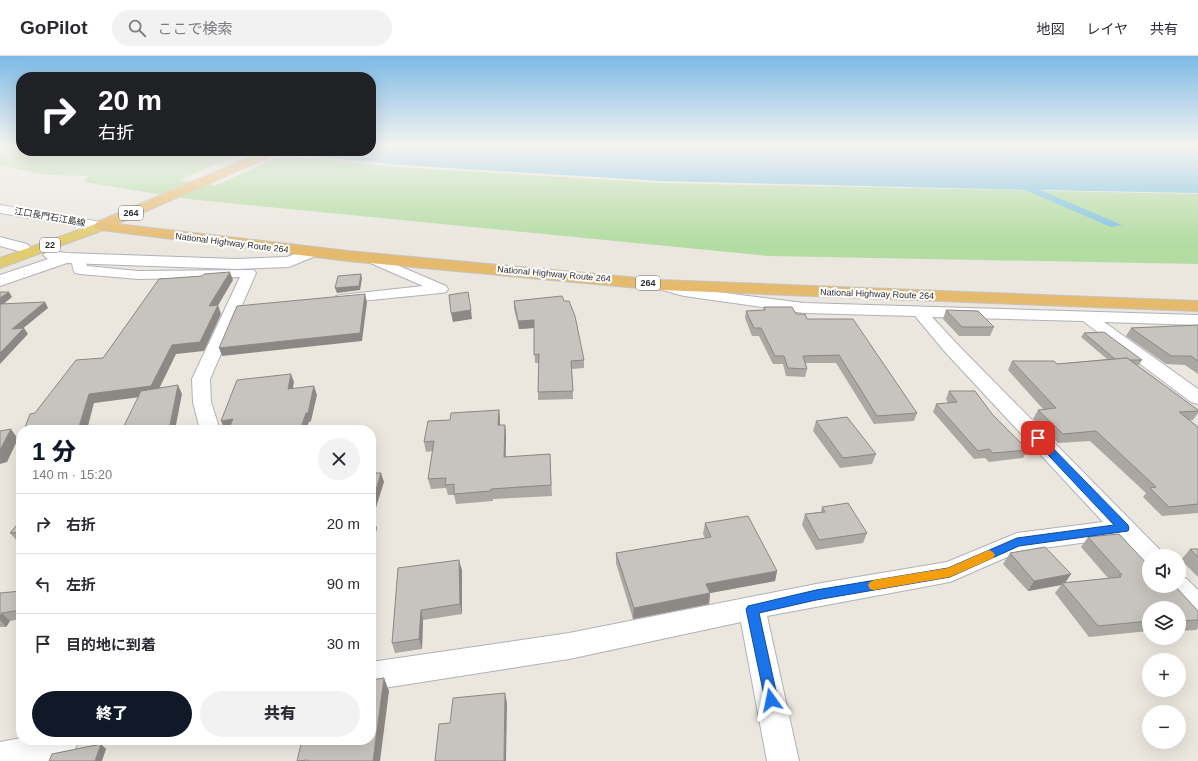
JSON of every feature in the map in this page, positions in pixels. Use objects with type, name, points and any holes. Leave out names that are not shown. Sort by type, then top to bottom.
[{"type":"highway","name":"264","points":[[101,226],[212,179]]},
{"type":"highway","name":"National Highway Route 264","points":[[101,226],[313,252],[660,285],[1198,306]]},
{"type":"main road","name":"22","points":[[0,263],[101,226]]},
{"type":"street","name":"江口長門石江島線","points":[[0,209],[101,226]]},
{"type":"street","points":[[1,242],[22,247]]},
{"type":"street","points":[[0,281],[65,257],[236,264],[289,262],[313,252]]},
{"type":"street","points":[[65,257],[80,270],[138,275],[249,273],[240,309],[201,379],[202,402],[209,425]]},
{"type":"street","points":[[327,300],[441,289],[371,258]]},
{"type":"street","points":[[660,285],[684,292],[804,308],[1198,320]]},
{"type":"street","points":[[918,311],[957,354],[1144,549]]},
{"type":"street","points":[[1086,316],[1198,398]]},
{"type":"street","points":[[376,675],[569,646],[816,595],[950,572],[1017,542],[1124,528]]},
{"type":"street","points":[[1184,593],[1198,608]]},
{"type":"street","points":[[752,609],[783,761]]},
{"type":"street","points":[[0,758],[29,753],[50,745]]},
{"type":"green space","points":[[86,179],[182,179],[179,180],[216,185],[230,179],[593,179],[660,183],[1198,194],[1198,264],[768,256],[188,199],[84,182]]},
{"type":"water","points":[[627,179],[1198,179],[1198,193],[1040,190],[1122,225],[1111,227],[1025,190]]},
{"type":"building","points":[[230,272],[209,306],[218,305],[200,342],[172,345],[151,386],[89,394],[80,425],[26,425],[30,414],[35,413],[76,360],[103,358],[159,279],[202,276],[204,274]]},
{"type":"building","points":[[361,274],[359,286],[335,288],[338,276]]},
{"type":"building","points":[[0,292],[9,292],[0,298]]},
{"type":"building","points":[[468,292],[471,310],[451,313],[449,295]]},
{"type":"building","points":[[365,294],[360,333],[219,348],[237,306]]},
{"type":"building","points":[[562,296],[564,301],[569,301],[575,316],[584,360],[571,361],[573,391],[538,392],[539,354],[534,355],[534,320],[518,321],[514,301]]},
{"type":"building","points":[[45,302],[12,329],[24,328],[0,353],[0,304]]},
{"type":"building","points":[[764,307],[792,307],[796,314],[805,314],[807,319],[853,319],[917,413],[877,416],[839,355],[803,356],[807,369],[788,368],[784,356],[775,356],[761,328],[754,328],[746,311],[765,310]]},
{"type":"building","points":[[946,310],[978,311],[994,327],[962,327]]},
{"type":"building","points":[[1198,325],[1198,361],[1191,356],[1171,356],[1131,328]]},
{"type":"building","points":[[1104,332],[1142,360],[1130,360],[1127,358],[1115,359],[1084,333]]},
{"type":"building","points":[[1127,358],[1198,410],[1179,412],[1198,427],[1198,504],[1169,507],[1150,488],[1156,487],[1096,431],[1063,434],[1038,410],[1056,408],[1012,361],[1054,361],[1057,364]]},
{"type":"building","points":[[291,374],[288,389],[314,386],[308,413],[306,413],[302,425],[230,425],[233,419],[221,421],[237,380]]},
{"type":"building","points":[[178,385],[170,425],[124,425],[141,391]]},
{"type":"building","points":[[949,391],[975,391],[992,414],[1028,450],[993,453],[989,449],[978,451],[936,404],[957,402]]},
{"type":"building","points":[[499,410],[498,425],[505,425],[504,457],[550,454],[551,485],[491,489],[491,491],[454,494],[454,484],[445,485],[446,478],[428,479],[434,441],[424,442],[428,421],[450,420],[451,413]]},
{"type":"building","points":[[847,417],[876,454],[843,458],[816,421]]},
{"type":"building","points":[[11,429],[0,450],[0,431]]},
{"type":"building","points":[[376,473],[381,473],[376,490]]},
{"type":"building","points":[[848,503],[867,533],[819,540],[805,514],[825,512],[822,507]]},
{"type":"building","points":[[748,516],[777,571],[706,584],[710,593],[634,608],[616,553],[711,537],[705,523]]},
{"type":"building","points":[[16,526],[16,532],[10,533]]},
{"type":"building","points":[[1119,534],[1142,559],[1142,593],[1181,593],[1198,611],[1198,620],[1186,621],[1186,601],[1142,601],[1142,622],[1098,626],[1062,583],[1121,577],[1119,575],[1122,575],[1088,537]]},
{"type":"building","points":[[1045,547],[1071,574],[1034,581],[1010,553]]},
{"type":"building","points":[[1190,549],[1198,549],[1198,557]]},
{"type":"building","points":[[459,560],[460,604],[421,610],[419,639],[392,643],[398,568]]},
{"type":"building","points":[[16,591],[16,611],[2,613],[0,616],[0,593]]},
{"type":"building","points":[[384,678],[376,738],[376,679]]},
{"type":"building","points":[[505,693],[504,761],[435,761],[439,724],[450,723],[453,698]]},
{"type":"building","points":[[101,745],[95,761],[49,761],[52,754]]},
{"type":"building","points":[[301,745],[375,745],[373,761],[297,761]]},
{"type":"slow traffic","points":[[874,585],[950,572],[989,555]]},
{"type":"route","points":[[771,700],[752,609],[816,595],[950,572],[1017,542],[1124,528],[1038,438]]}]
